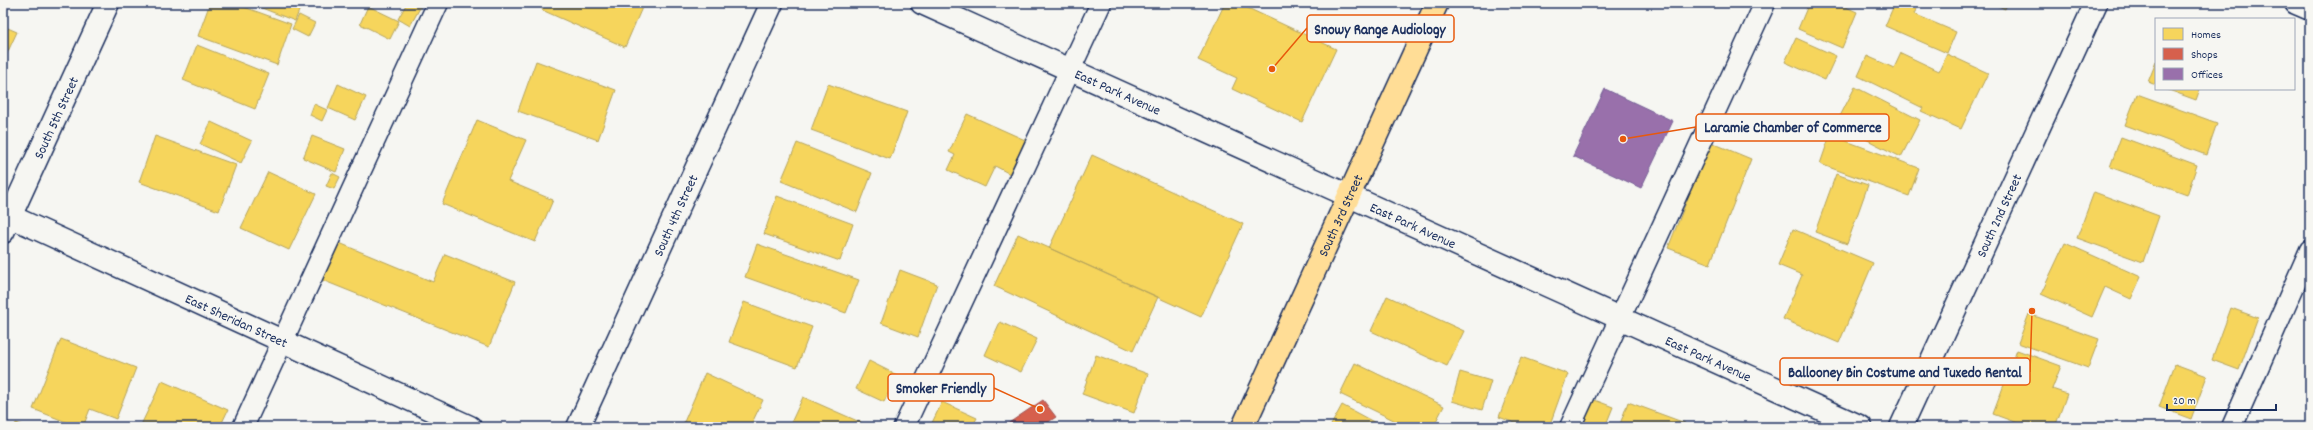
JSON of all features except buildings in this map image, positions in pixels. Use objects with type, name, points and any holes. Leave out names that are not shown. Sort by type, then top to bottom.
[{"type":"main road","name":"South 3rd Street","points":[[1243,427],[1437,3]]},
{"type":"street","name":"South 5th Street","points":[[5,220],[108,3]]},
{"type":"street","name":"South 4th Street","points":[[578,427],[772,3]]},
{"type":"street","name":"East Park Avenue","points":[[922,3],[1861,427]]},
{"type":"street","name":"South 2nd Street","points":[[1901,427],[2096,3]]},
{"type":"street","points":[[2296,3],[2310,9]]},
{"type":"street","name":"East Sheridan Street","points":[[5,220],[282,341],[470,427]]},
{"type":"lane","points":[[243,427],[438,3]]},
{"type":"lane","points":[[904,427],[1101,3]]},
{"type":"lane","points":[[1570,427],[1765,3]]},
{"type":"lane","points":[[2232,427],[2310,250]]},
{"type":"place","name":"Snowy Range Audiology","points":[[1272,69]]},
{"type":"place","name":"Laramie Chamber of Commerce","points":[[1623,139]]},
{"type":"place","name":"Ballooney Bin Costume and Tuxedo Rental","points":[[2032,311]]},
{"type":"place","name":"Smoker Friendly","points":[[1040,409]]}]
